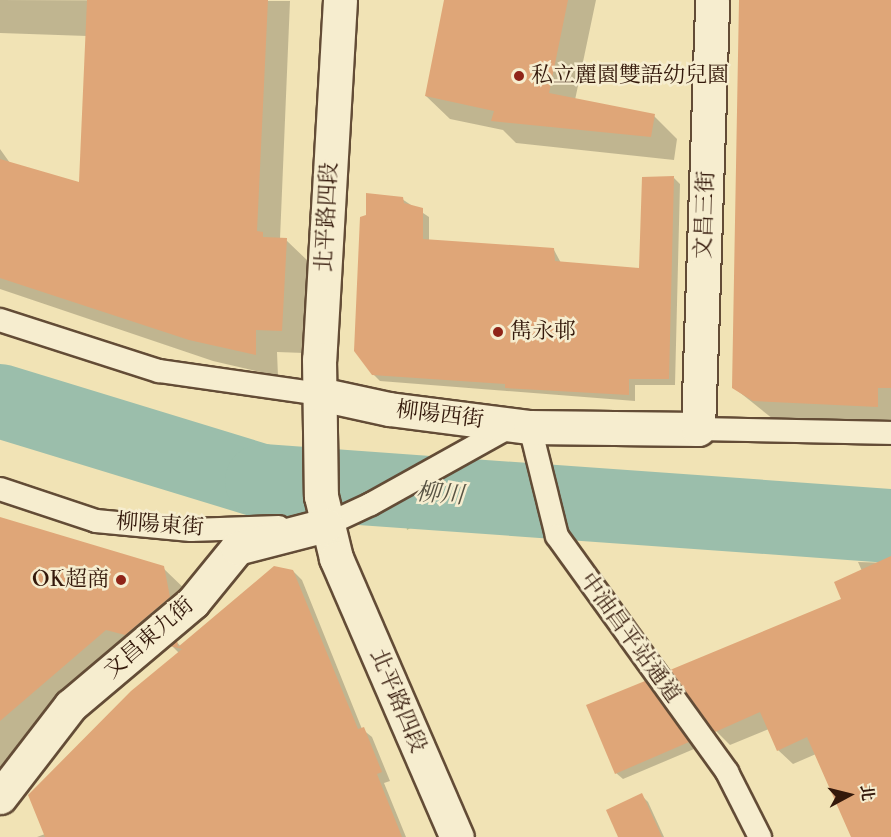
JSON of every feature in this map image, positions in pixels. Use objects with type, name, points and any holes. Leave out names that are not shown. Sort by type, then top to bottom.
[{"type":"street","name":"北平路四段","points":[[340,0],[317,434],[323,510],[336,558],[457,837]]},
{"type":"street","name":"文昌三街","points":[[698,429],[712,0]]},
{"type":"street","name":"柳陽西街","points":[[320,394],[389,409],[521,426],[698,429]]},
{"type":"street","name":"文昌東九街","points":[[0,796],[70,706],[193,602],[237,548],[323,510]]},
{"type":"lane","name":"柳陽西街","points":[[0,320],[159,371],[320,394]]},
{"type":"lane","name":"中油昌平站通道","points":[[521,426],[539,464],[557,536],[727,772],[760,837]]},
{"type":"lane","points":[[323,510],[370,504],[521,426]]},
{"type":"lane","name":"柳陽西街","points":[[698,429],[891,433]]},
{"type":"lane","name":"柳陽東街","points":[[0,489],[96,520],[191,530],[323,510]]},
{"type":"green space","points":[[401,483],[486,484],[407,530]]},
{"type":"building","points":[[87,0],[268,0],[257,231],[263,232],[263,237],[287,238],[282,331],[256,330],[256,355],[189,340],[0,278],[0,159],[79,182]]},
{"type":"building","points":[[444,0],[568,0],[549,93],[655,114],[651,137],[491,121],[494,111],[425,96]]},
{"type":"building","points":[[739,0],[891,0],[891,388],[878,388],[878,407],[753,401],[732,388]]},
{"type":"building","points":[[674,176],[669,379],[629,379],[629,395],[505,388],[505,384],[372,375],[354,351],[360,217],[366,215],[366,193],[403,197],[404,203],[423,208],[423,239],[554,248],[555,261],[639,268],[642,177]]},
{"type":"building","points":[[0,517],[164,566],[170,597],[125,635],[106,630],[0,721]]},
{"type":"building","points":[[891,556],[891,837],[851,837],[807,737],[777,751],[760,712],[715,732],[670,670],[841,599],[834,582]]},
{"type":"building","points":[[274,566],[293,570],[358,729],[364,727],[382,772],[377,774],[402,837],[45,837],[28,795],[131,691],[182,649],[170,646],[177,640],[178,647]]},
{"type":"building","points":[[645,681],[689,742],[615,774],[586,705]]},
{"type":"building","points":[[642,793],[662,837],[618,837],[606,810]]},
{"type":"waterway","name":"柳川","points":[[0,401],[262,481],[891,526]]},
{"type":"place","name":"私立麗園雙語幼兒園","points":[[519,76]]},
{"type":"place","name":"雋永邨","points":[[498,332]]},
{"type":"place","name":"OK超商","points":[[121,580]]}]
